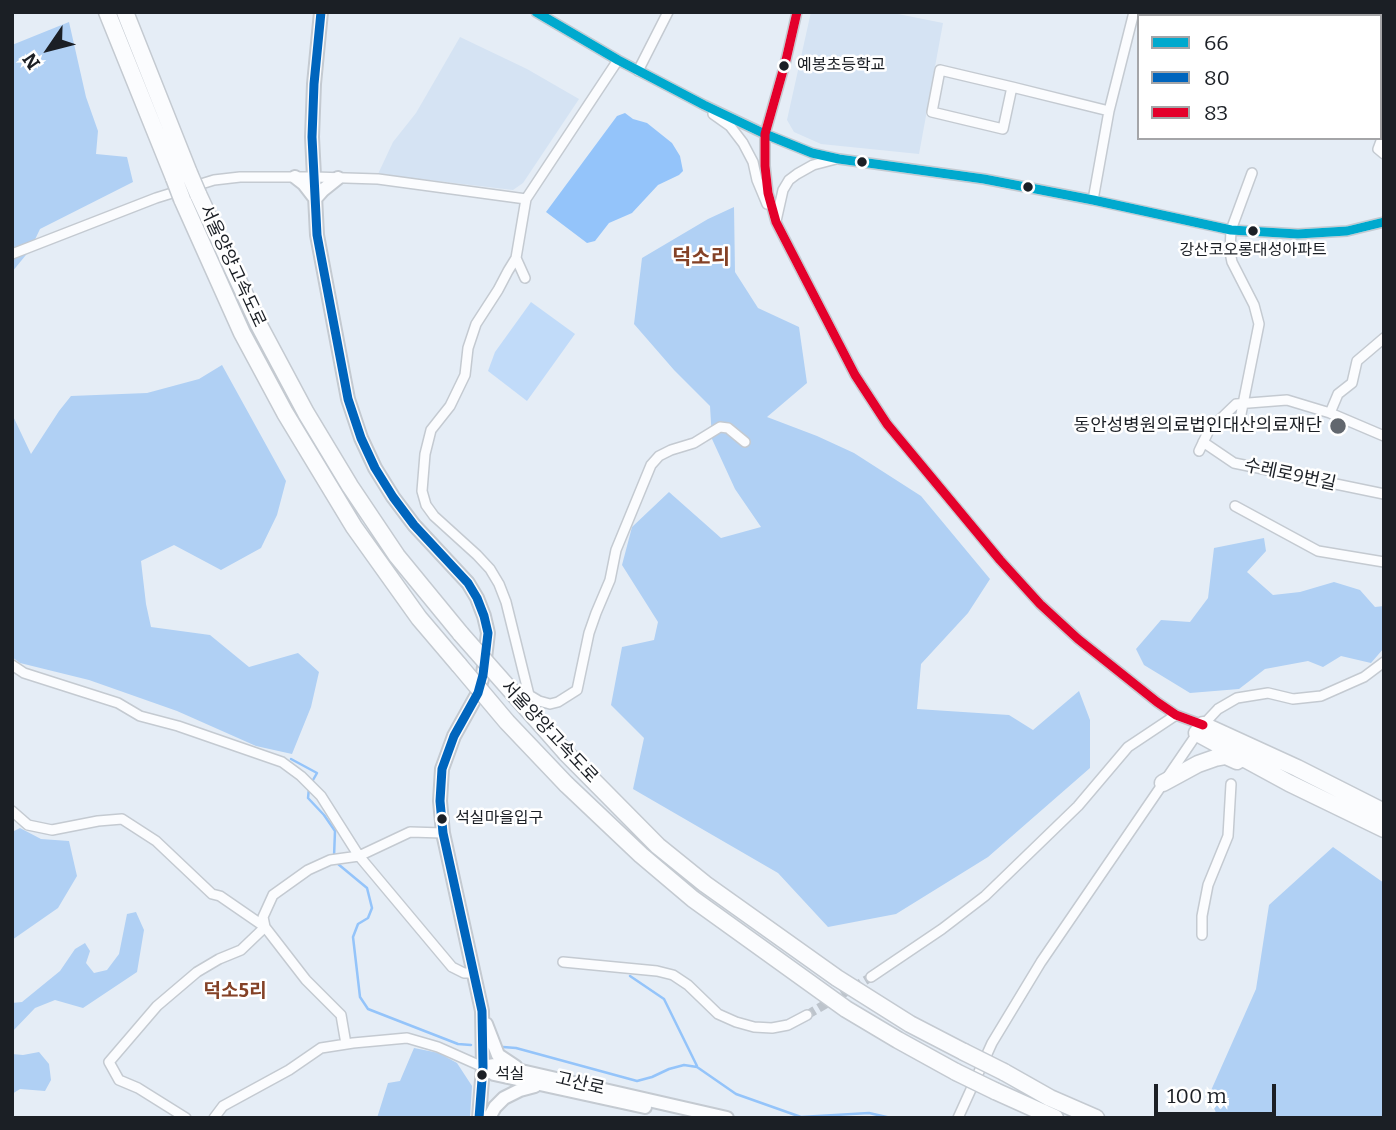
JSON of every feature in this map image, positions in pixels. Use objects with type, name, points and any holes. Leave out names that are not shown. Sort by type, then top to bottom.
[{"type":"highway","name":"서울양양고속도로","points":[[107,12],[190,197],[242,333],[285,413],[354,527],[419,618],[459,666],[566,784],[641,855],[693,899],[846,1009],[956,1072],[1055,1118]]},
{"type":"highway","name":"서울양양고속도로","points":[[125,12],[181,176]]},
{"type":"highway","name":"서울양양고속도로","points":[[190,197],[306,413],[397,556],[461,634],[566,753],[658,846],[705,884],[836,978],[910,1024],[1050,1098],[1096,1118]]},
{"type":"highway","points":[[1200,729],[1264,770],[1384,829]]},
{"type":"highway","points":[[1200,729],[1297,768],[1384,812]]},
{"type":"highway","points":[[1163,783],[1198,764],[1226,756],[1255,769],[1264,770]]},
{"type":"highway","points":[[1028,1107],[1045,1118]]},
{"type":"main road","points":[[320,12],[312,137],[317,235],[348,399],[376,468],[393,497],[468,583],[477,598],[488,633],[478,693],[454,736],[442,769],[440,801],[443,833],[482,1011],[498,1055],[522,1071]]},
{"type":"main road","points":[[295,177],[315,199]]},
{"type":"main road","points":[[315,199],[338,178]]},
{"type":"main road","points":[[479,1118],[483,1067],[482,1011]]},
{"type":"main road","name":"고산로","points":[[483,1067],[495,1065],[727,1118]]},
{"type":"main road","name":"고산로","points":[[483,1067],[494,1074],[539,1085],[696,1118]]},
{"type":"main road","points":[[489,1118],[504,1098],[539,1085]]},
{"type":"street","points":[[536,12],[618,60],[704,105],[812,153],[1093,200],[1231,230],[1298,234],[1347,231],[1384,222]]},
{"type":"street","points":[[638,71],[668,12]]},
{"type":"street","points":[[776,221],[768,192],[765,134],[797,12]]},
{"type":"street","points":[[1093,200],[1109,111],[1134,12]]},
{"type":"street","points":[[529,695],[499,584],[490,569],[434,516],[426,505],[422,491],[425,454],[431,430],[450,406],[465,375],[468,348],[477,324],[516,258],[526,199],[618,60]]},
{"type":"street","points":[[1012,88],[1003,129],[932,112],[940,70],[1109,111]]},
{"type":"street","points":[[704,105],[713,115],[730,126],[743,143],[753,162],[762,195],[855,375],[887,424],[1040,604],[1108,664],[1176,715],[1200,729]]},
{"type":"street","points":[[1384,140],[1378,149],[1384,154]]},
{"type":"street","points":[[776,221],[783,190],[789,180],[813,165],[839,159]]},
{"type":"street","points":[[1240,419],[1258,324],[1254,305],[1232,262],[1231,230],[1252,173]]},
{"type":"street","points":[[12,254],[156,198],[214,180],[240,177],[378,180],[526,199]]},
{"type":"street","points":[[516,258],[525,278]]},
{"type":"street","points":[[1330,413],[1338,394],[1352,383],[1357,362],[1384,338]]},
{"type":"street","points":[[1244,404],[1287,400],[1330,413],[1384,436]]},
{"type":"street","name":"수레로9번길","points":[[1244,404],[1236,404],[1209,430],[1201,447],[1234,463],[1384,494]]},
{"type":"street","points":[[483,675],[490,676],[508,691],[529,695],[550,704],[577,690],[589,633],[610,580],[616,550],[651,465],[659,456],[694,443],[720,427],[729,428],[745,442]]},
{"type":"street","points":[[1235,506],[1318,551],[1384,562]]},
{"type":"street","points":[[958,1118],[992,1043],[1041,962],[1200,729],[1218,709],[1237,698],[1268,693],[1293,699],[1321,696],[1364,677],[1384,662]]},
{"type":"street","points":[[12,666],[24,673],[118,703],[140,716],[178,726],[282,762],[321,796],[359,856],[452,967],[464,973],[474,973]]},
{"type":"street","points":[[871,977],[942,929],[985,895],[1078,806],[1128,747],[1176,715]]},
{"type":"street","points":[[1202,935],[1202,916],[1208,885],[1228,836],[1231,784]]},
{"type":"street","points":[[12,811],[27,825],[52,830],[122,819],[156,841],[212,894],[220,896],[265,927],[306,980],[341,1015],[346,1044]]},
{"type":"street","points":[[265,927],[263,917],[273,895],[308,870],[330,860],[359,856],[410,832],[443,833]]},
{"type":"street","points":[[186,1118],[138,1088],[119,1080],[110,1062],[157,1006],[197,972],[241,950],[265,927]]},
{"type":"street","points":[[563,962],[673,975],[688,985],[718,1014],[754,1027],[788,1025],[807,1015]]},
{"type":"street","points":[[214,1118],[223,1106],[289,1070],[321,1048],[407,1038],[439,1047],[483,1067]]},
{"type":"shaded area","name":"예봉초등학교","points":[[811,12],[888,12],[943,23],[919,154],[821,144],[794,132],[787,120]]},
{"type":"shaded area","points":[[69,22],[86,97],[98,131],[96,154],[127,157],[133,182],[40,229],[30,250],[12,272],[12,45]]},
{"type":"shaded area","points":[[460,37],[527,69],[579,99],[523,183],[513,190],[378,174],[393,142],[416,113]]},
{"type":"shaded area","points":[[625,113],[633,119],[647,123],[672,143],[680,156],[683,171],[658,185],[632,213],[609,223],[595,241],[587,243],[546,212],[617,116]]},
{"type":"shaded area","points":[[734,207],[735,272],[758,308],[799,327],[807,383],[767,417],[854,453],[921,496],[990,579],[968,613],[921,664],[917,709],[1009,715],[1033,730],[1079,691],[1090,720],[1090,768],[988,857],[896,914],[828,927],[778,873],[633,789],[644,738],[611,705],[622,647],[654,640],[658,622],[622,565],[632,527],[669,492],[721,538],[761,527],[735,489],[712,439],[710,406],[634,324],[642,258],[708,219]]},
{"type":"shaded area","points":[[531,302],[575,334],[527,401],[488,371],[495,352]]},
{"type":"shaded area","points":[[222,365],[286,481],[277,515],[261,548],[221,570],[174,545],[141,561],[146,604],[151,627],[210,635],[249,667],[298,653],[319,672],[311,707],[292,754],[256,746],[177,711],[89,680],[20,663],[12,657],[12,414],[31,454],[71,396],[147,393],[199,379]]},
{"type":"shaded area","points":[[1264,538],[1266,551],[1247,572],[1273,595],[1300,592],[1334,582],[1360,590],[1375,607],[1384,606],[1384,648],[1371,663],[1341,656],[1323,667],[1308,661],[1265,669],[1239,689],[1190,693],[1144,665],[1136,649],[1161,620],[1190,622],[1208,598],[1214,548]]},
{"type":"shaded area","points":[[20,828],[41,839],[69,841],[77,876],[58,908],[12,940],[12,832]]},
{"type":"shaded area","points":[[1333,847],[1384,883],[1384,1118],[1218,1118],[1209,1095],[1256,989],[1269,905]]},
{"type":"shaded area","points":[[136,912],[144,930],[137,972],[83,1008],[55,1000],[35,1008],[12,1032],[12,1003],[22,1002],[60,971],[75,949],[85,943],[90,951],[86,963],[94,973],[107,970],[119,954],[127,914]]},
{"type":"shaded area","points":[[414,1048],[439,1053],[457,1063],[472,1086],[470,1118],[377,1118],[388,1083],[400,1081]]},
{"type":"shaded area","points":[[39,1052],[49,1064],[51,1080],[45,1091],[20,1089],[12,1094],[12,1054]]},
{"type":"waterway","points":[[291,759],[317,773],[313,780]]},
{"type":"waterway","points":[[309,788],[308,798],[335,831],[334,857]]},
{"type":"waterway","points":[[338,864],[367,888],[372,908],[368,918],[358,924],[353,937],[360,997],[368,1009],[458,1044],[471,1045]]},
{"type":"waterway","points":[[630,976],[664,999],[697,1066]]},
{"type":"waterway","points":[[503,1047],[516,1048],[637,1081],[684,1065],[697,1067],[736,1094],[801,1117],[869,1113],[891,1118]]},
{"type":"tunnel","points":[[807,1015],[871,977]]},
{"type":"transit line","name":"80","points":[[321,12],[312,137],[317,235],[348,399],[361,438],[375,468],[414,525],[468,583],[477,598],[488,633],[478,693],[454,736],[442,769],[440,801],[443,833],[482,1011],[483,1067],[479,1118]]},
{"type":"transit line","name":"66","points":[[536,12],[618,60],[704,105],[812,153],[984,179],[1231,230],[1298,234],[1347,231],[1384,222]]},
{"type":"transit line","name":"83","points":[[797,12],[765,134],[768,193],[776,222],[855,375],[887,424],[1040,604],[1078,639],[1157,702],[1176,715],[1203,725]]},
{"type":"place","name":"예봉초등학교","points":[[784,66]]},
{"type":"place","name":"강산코오롱대성아파트","points":[[1253,231]]},
{"type":"place","name":"동안성병원의료법인대산의료재단","points":[[1338,426]]},
{"type":"place","name":"석실마을입구","points":[[442,819]]},
{"type":"place","name":"석실","points":[[482,1075]]},
{"type":"district","name":"덕소리","points":[[701,258]]},
{"type":"district","name":"덕소5리","points":[[235,992]]}]
